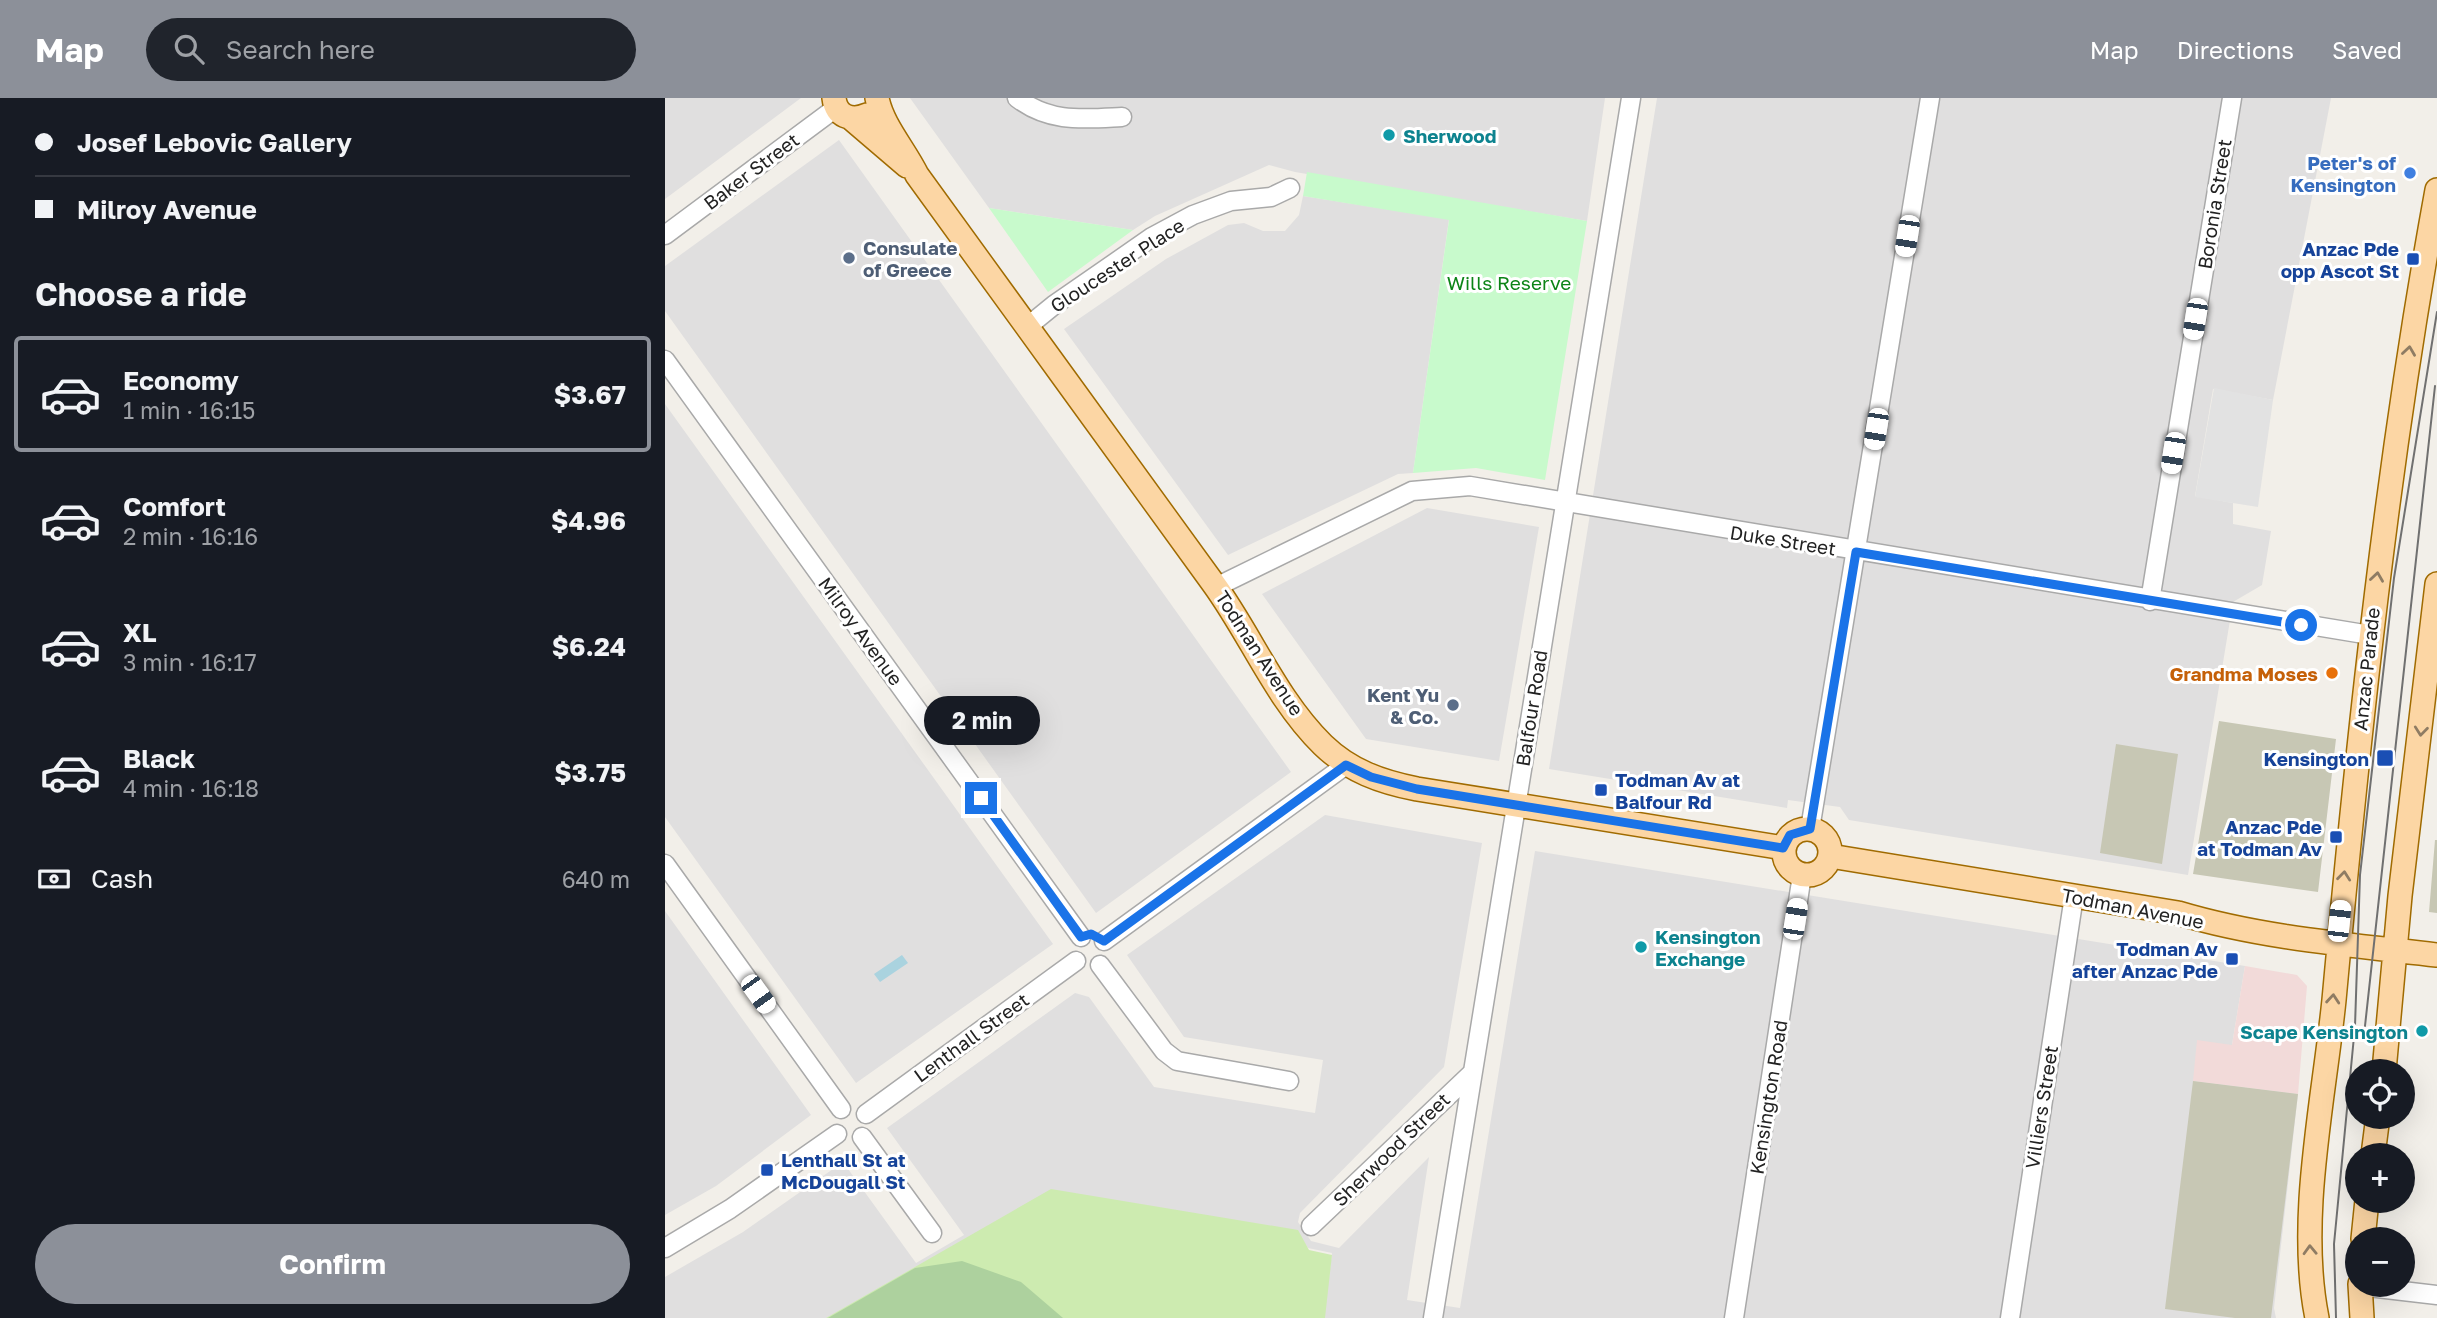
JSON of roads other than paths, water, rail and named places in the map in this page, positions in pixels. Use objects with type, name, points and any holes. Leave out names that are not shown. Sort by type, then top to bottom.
[{"type":"main road","points":[[842,109],[867,115],[876,98]]},
{"type":"main road","name":"Todman Avenue","points":[[876,98],[882,116],[906,150],[917,175],[1216,587],[1276,685],[1320,742],[1346,765],[1396,785],[1783,848]]},
{"type":"main road","name":"Todman Avenue","points":[[842,109],[917,175]]},
{"type":"main road","name":"Anzac Parade","points":[[2317,1318],[2309,1234],[2337,944],[2370,635],[2416,309],[2437,190]]},
{"type":"main road","points":[[2385,1059],[2437,584]]},
{"type":"main road","points":[[1810,829],[1823,835],[1830,848],[1830,856],[1828,863],[1817,873],[1802,875],[1789,868],[1783,848],[1790,835],[1810,829]]},
{"type":"main road","name":"Todman Avenue","points":[[1830,856],[2074,896],[2337,944],[2437,955]]},
{"type":"main road","points":[[2361,1297],[2362,1318]]},
{"type":"street","points":[[1017,98],[1037,113],[1081,119],[1122,117]]},
{"type":"street","name":"Balfour Road","points":[[1433,1318],[1631,98]]},
{"type":"street","points":[[1810,829],[1930,98]]},
{"type":"street","name":"Boronia Street","points":[[2150,601],[2232,98]]},
{"type":"street","name":"Baker Street","points":[[665,235],[829,113],[842,109]]},
{"type":"street","name":"Gloucester Place","points":[[1027,327],[1152,237],[1193,215],[1231,201],[1271,197],[1290,188]]},
{"type":"street","name":"Milroy Avenue","points":[[665,360],[1081,937]]},
{"type":"street","name":"Duke Street","points":[[1216,587],[1412,492],[1470,486],[2150,601],[2370,635]]},
{"type":"street","points":[[1104,941],[1346,765]]},
{"type":"street","points":[[665,864],[841,1109]]},
{"type":"street","name":"Kensington Road","points":[[1734,1318],[1802,875]]},
{"type":"street","name":"Villiers Street","points":[[2010,1318],[2074,896]]},
{"type":"street","points":[[1091,934],[1104,941],[1107,951],[1100,965],[1090,968],[1076,961],[1074,945],[1081,937],[1091,934]]},
{"type":"street","name":"Lenthall Street","points":[[866,1114],[1076,961]]},
{"type":"street","points":[[1100,965],[1164,1051],[1177,1061],[1289,1080]]},
{"type":"street","name":"Sherwood Street","points":[[1311,1226],[1472,1073]]},
{"type":"street","points":[[857,1107],[866,1114],[868,1129],[862,1137],[847,1140],[838,1134],[834,1124],[841,1109],[857,1107]]},
{"type":"street","points":[[665,1248],[730,1209],[838,1134]]},
{"type":"street","points":[[862,1137],[932,1233]]},
{"type":"street","points":[[2415,1292],[2437,1295]]},
{"type":"water","points":[[902,955],[908,963],[880,982],[874,974]]},
{"type":"tram line","points":[[2336,1318],[2334,1244],[2355,1026],[2360,875],[2394,578],[2437,312]]},
{"type":"tram line","points":[[2365,1026],[2435,386]]},
{"type":"place","name":"Sherwood","points":[[1389,135]]},
{"type":"place","name":"Peter's of Kensington","points":[[2410,173]]},
{"type":"place","name":"Consulate of Greece","points":[[849,258]]},
{"type":"place","name":"Anzac Pde opp Ascot St","points":[[2413,259]]},
{"type":"place","name":"Grandma Moses","points":[[2332,673]]},
{"type":"place","name":"Kent Yu & Co.","points":[[1453,705]]},
{"type":"place","name":"Kensington","points":[[2385,758]]},
{"type":"place","name":"Todman Av at Balfour Rd","points":[[1601,790]]},
{"type":"place","name":"Anzac Pde at Todman Av","points":[[2336,837]]},
{"type":"place","name":"Kensington Exchange","points":[[1641,947]]},
{"type":"place","name":"Todman Av after Anzac Pde","points":[[2232,959]]},
{"type":"place","name":"Scape Kensington","points":[[2422,1031]]},
{"type":"place","name":"Lenthall St at McDougall St","points":[[767,1170]]},
{"type":"park label","name":"Wills Reserve","points":[[1509,282]]}]
